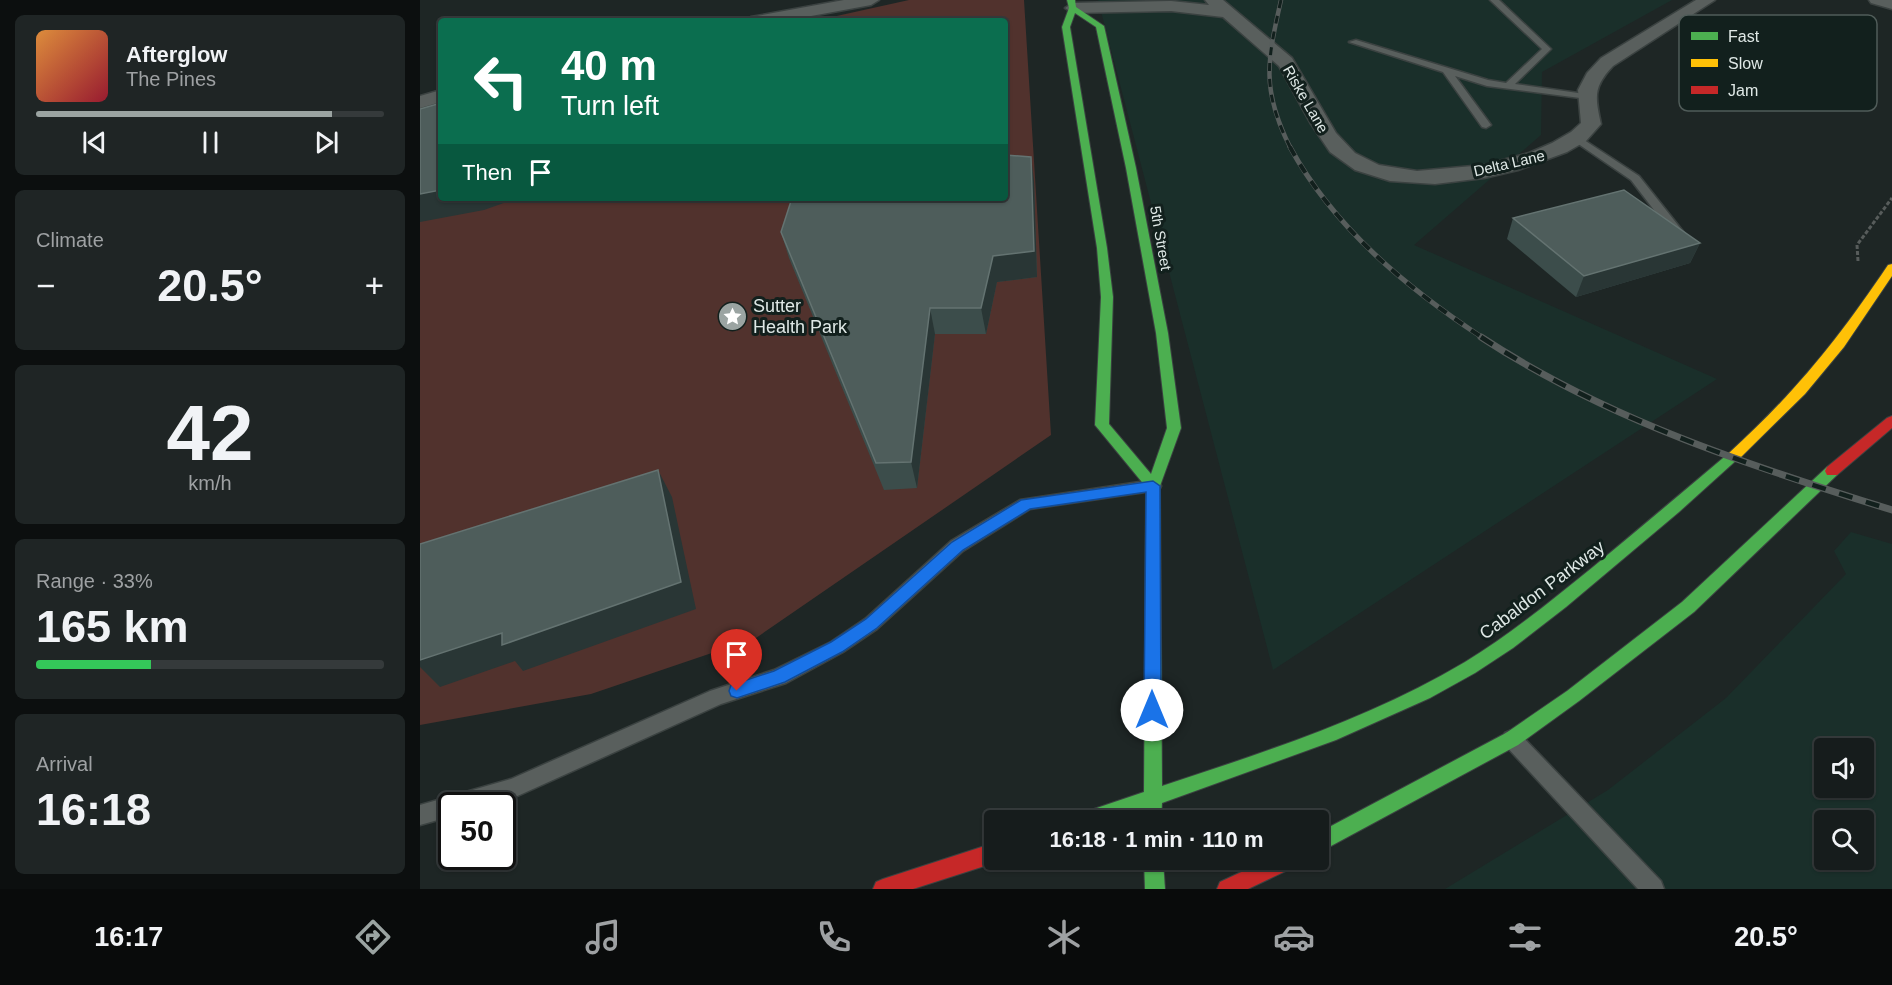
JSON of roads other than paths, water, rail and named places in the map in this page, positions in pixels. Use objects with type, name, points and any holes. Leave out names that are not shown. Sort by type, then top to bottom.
[{"type":"main road","points":[[1072,4],[1066,27],[1102,248],[1107,297],[1102,425],[1153,486]]},
{"type":"main road","name":"5th Street","points":[[1072,4],[1100,26],[1131,168],[1162,333],[1174,428],[1153,486],[1153,810]]},
{"type":"main road","name":"Cabaldon Parkway","points":[[1115,810],[1334,734],[1439,685],[1526,629],[1599,572],[1763,431],[1802,392],[1841,347],[1878,293],[1892,267]]},
{"type":"main road","points":[[1329,838],[1512,739],[1573,696],[1688,607],[1849,455],[1892,421]]},
{"type":"main road","points":[[883,889],[984,856]]},
{"type":"main road","points":[[1154,870],[1155,889]]},
{"type":"main road","points":[[1227,889],[1266,870]]},
{"type":"street","points":[[773,18],[871,0]]},
{"type":"street","points":[[1683,15],[1707,0]]},
{"type":"street","points":[[1877,0],[1892,4]]},
{"type":"street","points":[[1072,4],[1219,6]]},
{"type":"street","name":"Riske Lane","points":[[1219,6],[1286,62],[1325,133],[1335,146],[1359,164],[1374,169]]},
{"type":"street","points":[[1578,139],[1591,124],[1585,97],[1588,81],[1607,62],[1679,17]]},
{"type":"street","points":[[420,102],[438,97]]},
{"type":"street","name":"Delta Lane","points":[[1374,169],[1417,178],[1457,174],[1532,160],[1552,153],[1578,139]]},
{"type":"lane","points":[[1494,0],[1547,49],[1509,86]]},
{"type":"lane","points":[[1353,42],[1487,82],[1585,97]]},
{"type":"lane","points":[[1445,69],[1486,125]]},
{"type":"lane","points":[[1578,139],[1635,178],[1682,238]]},
{"type":"lane","points":[[499,792],[717,697],[779,677],[837,647],[871,624],[957,546],[1026,504],[1153,486]]},
{"type":"lane","points":[[1512,739],[1653,889]]},
{"type":"lane","points":[[420,815],[438,810]]},
{"type":"railway","points":[[1281,0],[1272,41],[1270,76],[1275,110],[1290,147]]},
{"type":"railway","points":[[1290,147],[1328,204],[1374,254],[1427,298],[1483,338]]},
{"type":"railway","points":[[1481,337],[1578,392],[1680,438],[1785,476],[1892,510]]},
{"type":"place","name":"Sutter Health Park","points":[[732,316]]}]
